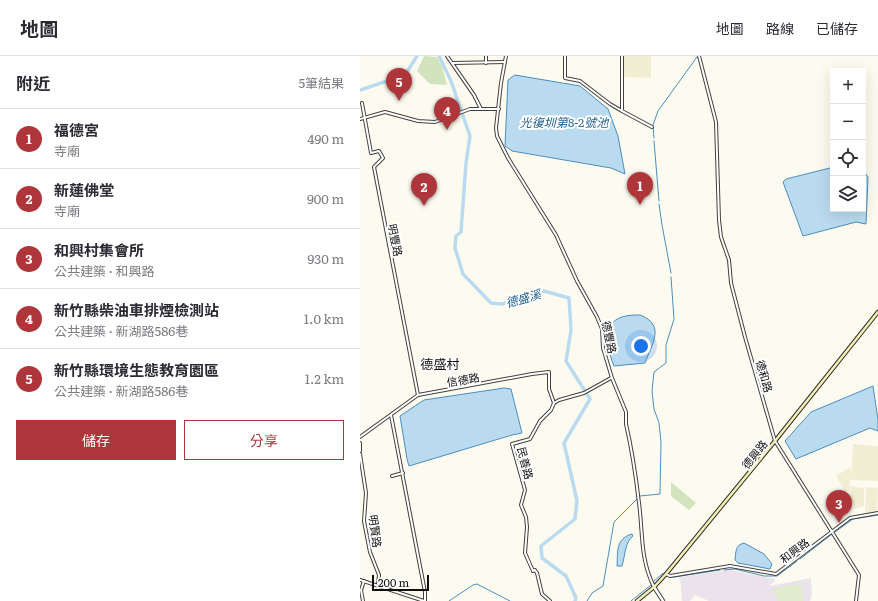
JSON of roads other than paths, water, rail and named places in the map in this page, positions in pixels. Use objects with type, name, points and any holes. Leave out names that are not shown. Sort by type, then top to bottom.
[{"type":"main road","name":"德興路","points":[[637,601],[654,587],[666,574],[776,441],[878,312]]},
{"type":"street","points":[[447,56],[482,109]]},
{"type":"street","points":[[486,56],[486,63]]},
{"type":"street","name":"德豐路","points":[[506,56],[501,83],[496,128],[497,136],[508,158],[556,235],[577,281],[602,329],[603,348],[612,378],[626,412],[626,424],[639,502],[645,567],[654,587]]},
{"type":"street","points":[[565,56],[565,78],[580,81],[610,104],[652,127]]},
{"type":"street","points":[[622,56],[622,111]]},
{"type":"street","name":"德和路","points":[[699,56],[715,116],[719,220],[721,236],[729,260],[733,293],[776,441],[859,575],[856,601]]},
{"type":"street","points":[[453,63],[505,62]]},
{"type":"street","name":"明豐路","points":[[362,102],[371,153],[379,151],[383,158],[374,167],[418,396]]},
{"type":"street","points":[[360,119],[385,112],[407,119],[435,122],[465,110],[499,109]]},
{"type":"street","name":"信德路","points":[[360,437],[418,396],[549,372],[549,389],[554,403]]},
{"type":"street","points":[[554,403],[558,400],[584,392],[612,378]]},
{"type":"street","name":"民善路","points":[[550,601],[542,594],[537,573],[535,570],[533,571],[525,553],[527,527],[526,517],[521,505],[525,490],[512,444],[530,439],[540,421],[551,410],[554,403]]},
{"type":"street","points":[[360,580],[425,601],[425,592],[391,415]]},
{"type":"street","name":"明賢路","points":[[360,443],[360,453],[366,488],[364,521],[370,552],[379,576],[378,585]]},
{"type":"street","points":[[392,476],[403,473]]},
{"type":"street","name":"和興路","points":[[666,574],[670,576],[730,566],[776,574],[850,518],[878,513]]},
{"type":"street","points":[[363,601],[361,590],[364,581]]},
{"type":"street","points":[[654,587],[663,601]]},
{"type":"water","name":"光復圳第8-2號池","points":[[515,75],[580,86],[608,109],[618,136],[625,174],[611,168],[512,151],[505,146],[508,80]]},
{"type":"water","points":[[830,168],[830,212],[866,212],[866,174],[868,177],[866,224],[856,222],[803,236],[783,182],[786,179]]},
{"type":"water","points":[[629,315],[640,315],[648,319],[653,324],[655,330],[655,336],[645,363],[614,366],[608,346],[611,325],[615,320],[622,317]]},
{"type":"water","points":[[873,386],[878,420],[878,431],[870,428],[796,459],[785,441],[811,412]]},
{"type":"water","points":[[504,388],[511,389],[522,433],[409,466],[400,416],[424,400]]},
{"type":"water","points":[[632,534],[633,536],[628,542],[622,566],[617,566],[618,547],[623,539]]},
{"type":"water","points":[[744,543],[764,554],[772,564],[770,569],[738,563],[735,560],[737,547]]},
{"type":"waterway","name":"德盛溪","points":[[360,90],[405,75],[417,56]]},
{"type":"waterway","name":"德盛溪","points":[[439,56],[451,81],[470,136],[466,163],[461,232],[456,236],[455,248],[463,274],[491,303],[502,304],[544,291],[569,298],[571,330],[566,361],[590,399],[564,443],[577,501],[575,519],[541,546],[542,558],[566,576],[576,598],[575,601]]},
{"type":"waterway","points":[[654,138],[653,125],[658,111],[697,57]]},
{"type":"waterway","points":[[654,141],[659,201]]},
{"type":"waterway","points":[[659,204],[671,273]]},
{"type":"waterway","points":[[640,496],[660,494],[661,442],[659,423],[654,409],[652,391],[654,372],[666,363],[666,345],[674,319],[671,277]]},
{"type":"waterway","points":[[587,601],[592,593],[603,586],[614,522],[638,498]]},
{"type":"waterway","points":[[835,532],[853,519],[878,515]]},
{"type":"waterway","points":[[800,559],[832,534]]},
{"type":"waterway","points":[[724,570],[735,569],[764,576],[777,576],[797,561]]},
{"type":"waterway","points":[[668,576],[674,577],[720,570]]},
{"type":"waterway","points":[[653,582],[663,573]]},
{"type":"waterway","points":[[449,601],[473,585],[477,584],[510,601]]},
{"type":"waterway","points":[[631,601],[651,585]]},
{"type":"place","name":"新竹縣環境生態教育園區","points":[[399,101]]},
{"type":"place","name":"新竹縣柴油車排煙檢測站","points":[[447,130]]},
{"type":"place","name":"福德宮","points":[[640,205]]},
{"type":"place","name":"新蓮佛堂","points":[[424,206]]},
{"type":"place","name":"和興村集會所","points":[[839,523]]},
{"type":"district","name":"德盛村","points":[[440,363]]}]
